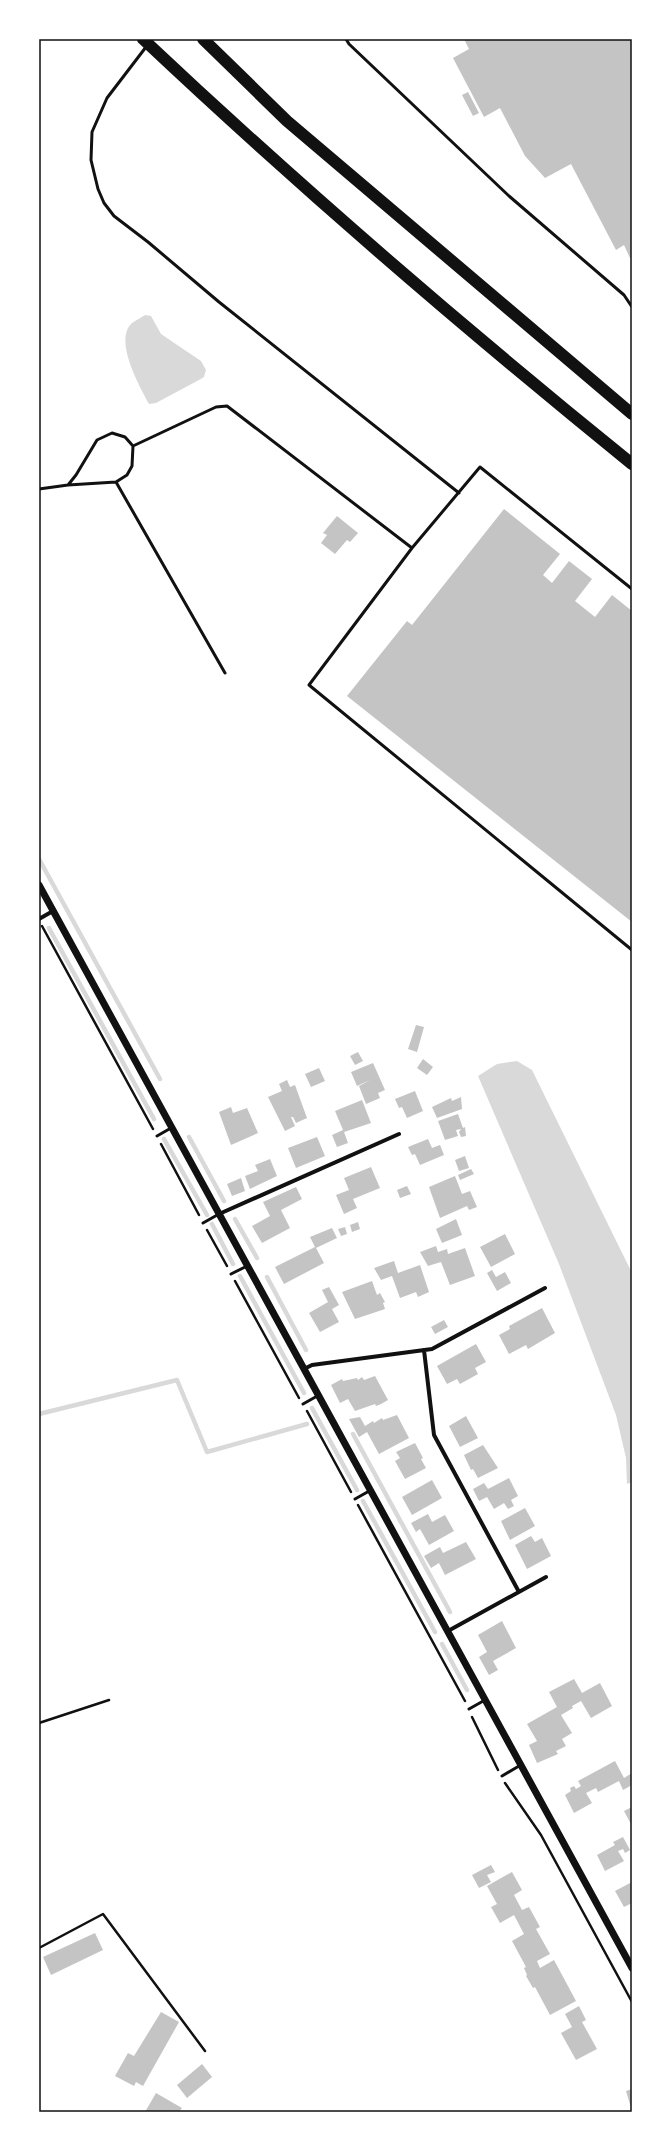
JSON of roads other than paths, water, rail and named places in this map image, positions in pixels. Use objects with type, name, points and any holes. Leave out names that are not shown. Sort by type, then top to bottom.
[{"type":"highway","points":[[143,39],[389,262],[513,367],[632,464]]},
{"type":"highway","points":[[203,39],[287,121],[632,414]]},
{"type":"street","points":[[39,885],[448,1631],[519,1766],[632,1968]]},
{"type":"street","points":[[39,920],[53,911]]},
{"type":"street","points":[[219,1214],[399,1134]]},
{"type":"street","points":[[304,1369],[312,1365],[432,1349],[545,1288]]},
{"type":"street","points":[[424,1350],[434,1435],[519,1592]]},
{"type":"street","points":[[448,1631],[546,1577]]},
{"type":"lane","points":[[152,39],[107,98],[92,132],[91,160],[98,189],[104,203],[114,216],[148,242],[219,302],[459,493]]},
{"type":"lane","points":[[346,39],[349,44],[509,196],[624,295],[632,307]]},
{"type":"lane","points":[[133,446],[216,407],[227,406],[412,548]]},
{"type":"lane","points":[[39,489],[68,485],[116,482],[127,475],[132,466],[133,446],[125,437],[112,433],[97,440],[76,475],[68,485]]},
{"type":"lane","points":[[632,589],[480,467],[412,548],[309,685],[632,950]]},
{"type":"lane","points":[[116,482],[225,673]]},
{"type":"lane","points":[[157,1136],[172,1128]]},
{"type":"lane","points":[[203,1223],[219,1214]]},
{"type":"lane","points":[[231,1274],[248,1266]]},
{"type":"lane","points":[[303,1404],[319,1395]]},
{"type":"lane","points":[[355,1499],[371,1490]]},
{"type":"lane","points":[[469,1709],[485,1700]]},
{"type":"lane","points":[[502,1776],[519,1766]]},
{"type":"waterway","points":[[39,859],[160,1079]]},
{"type":"waterway","points":[[49,928],[154,1119]]},
{"type":"waterway","points":[[189,1137],[224,1201]]},
{"type":"waterway","points":[[164,1139],[207,1215]]},
{"type":"waterway","points":[[235,1219],[257,1258]]},
{"type":"waterway","points":[[212,1224],[233,1264]]},
{"type":"waterway","points":[[240,1276],[304,1393]]},
{"type":"waterway","points":[[267,1277],[306,1350]]},
{"type":"waterway","points":[[39,1414],[177,1380],[207,1452],[307,1424]]},
{"type":"waterway","points":[[312,1408],[357,1490]]},
{"type":"waterway","points":[[353,1434],[450,1612]]},
{"type":"waterway","points":[[363,1501],[435,1632]]},
{"type":"waterway","points":[[442,1644],[467,1690]]}]
